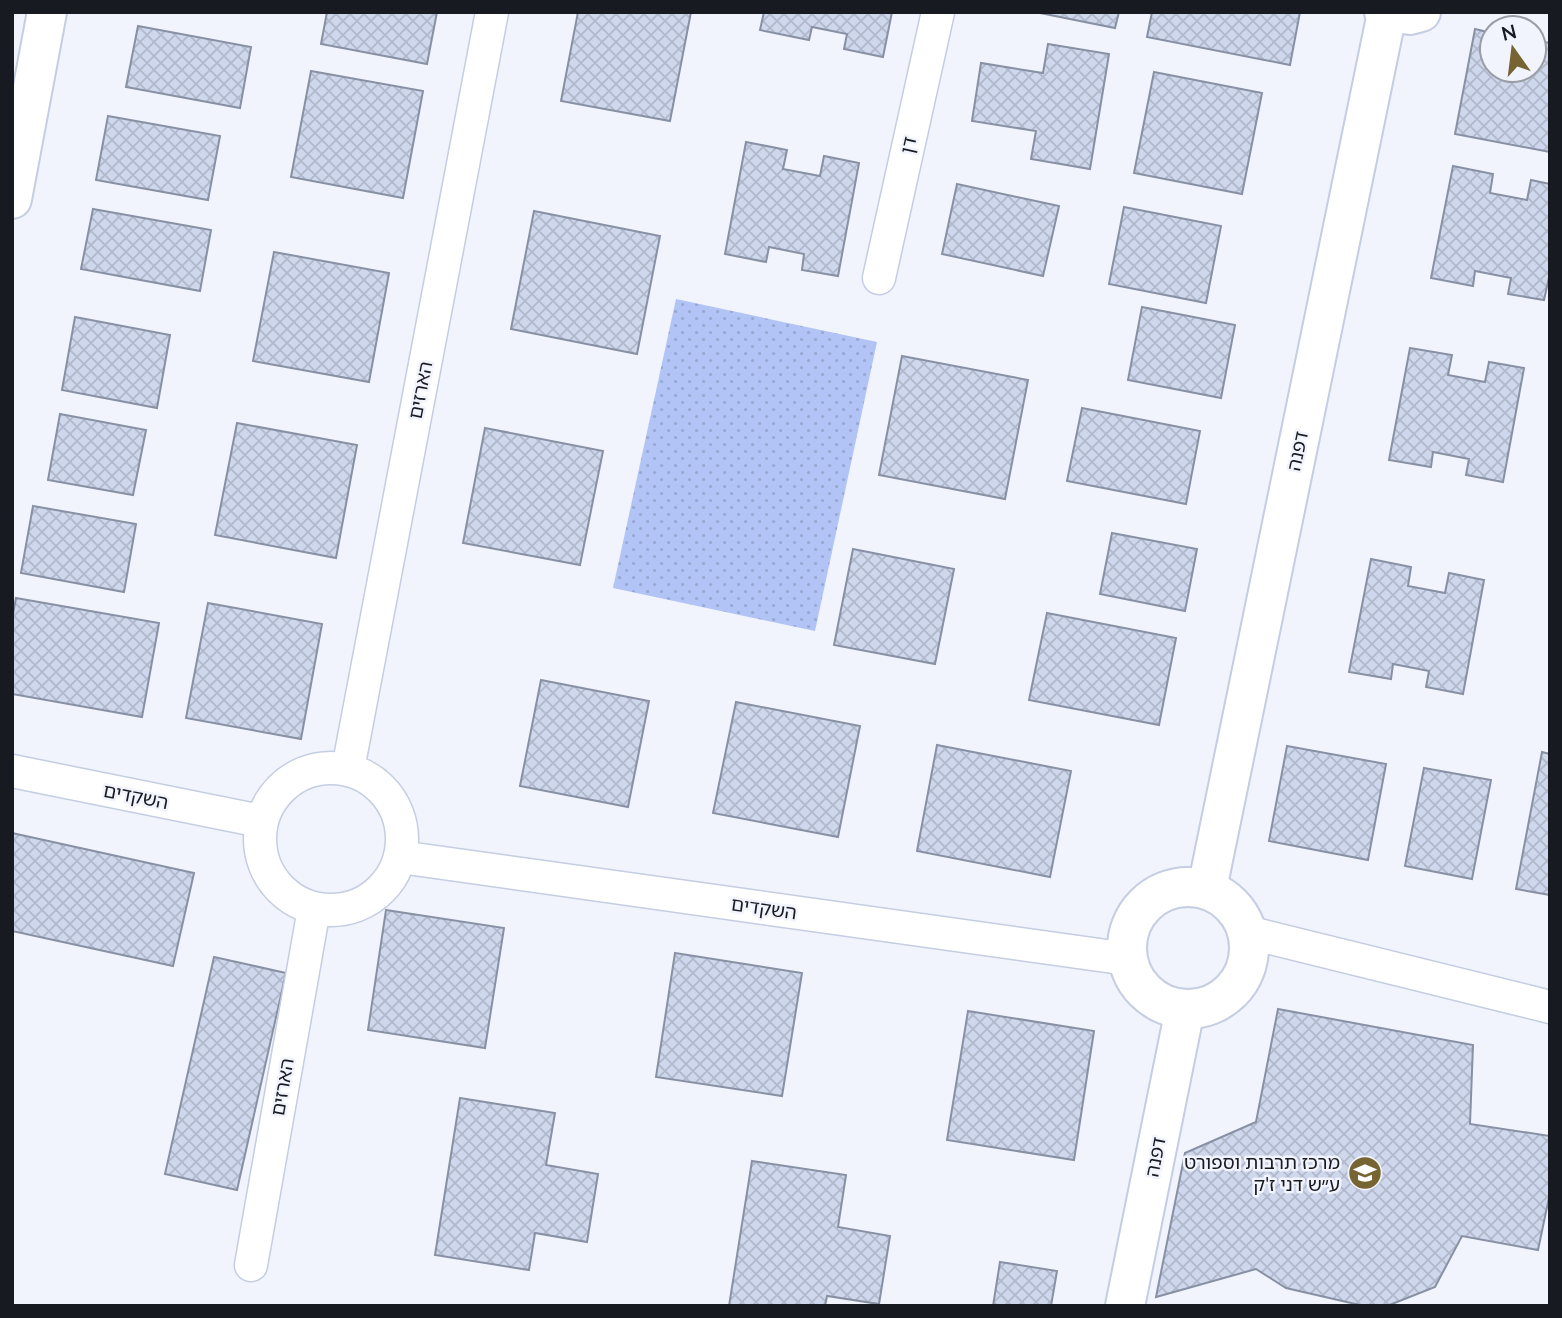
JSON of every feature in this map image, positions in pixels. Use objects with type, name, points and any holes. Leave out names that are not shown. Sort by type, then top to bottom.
[{"type":"street","points":[[12,199],[47,12]]},
{"type":"street","name":"הארזים","points":[[348,769],[492,12]]},
{"type":"street","name":"דן","points":[[879,278],[938,12]]},
{"type":"street","name":"דפנה","points":[[1207,889],[1397,13]]},
{"type":"street","points":[[323,767],[348,769],[361,773],[381,788],[396,807],[403,832],[400,857],[383,888],[363,903],[339,910],[314,909],[301,905],[280,891],[265,870],[259,846],[260,821],[278,789],[299,775],[323,767]]},
{"type":"street","name":"השקדים","points":[[12,771],[260,821]]},
{"type":"street","name":"השקדים","points":[[400,857],[1128,959]]},
{"type":"street","points":[[1186,887],[1207,889],[1225,899],[1239,914],[1247,932],[1250,951],[1236,986],[1222,999],[1204,1006],[1185,1009],[1165,1004],[1148,994],[1135,978],[1128,959],[1128,938],[1134,919],[1148,902],[1166,891],[1186,887]]},
{"type":"street","name":"הארזים","points":[[251,1265],[314,909]]},
{"type":"street","points":[[1247,932],[1550,1007]]},
{"type":"street","name":"דפנה","points":[[1125,1306],[1185,1009]]},
{"type":"shaded area","points":[[676,299],[877,342],[815,631],[613,588]]},
{"type":"building","points":[[327,12],[437,12],[427,64],[321,44]]},
{"type":"building","points":[[578,12],[691,12],[670,121],[561,101]]},
{"type":"building","points":[[764,12],[892,12],[883,57],[844,49],[847,34],[812,27],[809,40],[760,30]]},
{"type":"building","points":[[1035,12],[1119,12],[1115,28]]},
{"type":"building","points":[[1152,12],[1300,12],[1290,65],[1147,37]]},
{"type":"building","points":[[138,26],[251,47],[240,108],[126,87]]},
{"type":"building","points":[[1475,29],[1478,30],[1478,84],[1548,84],[1550,43],[1550,152],[1455,134]]},
{"type":"building","points":[[1048,44],[1109,54],[1090,169],[1031,159],[1036,131],[972,121],[981,63],[1043,73]]},
{"type":"building","points":[[311,71],[423,91],[403,198],[291,177]]},
{"type":"building","points":[[1154,72],[1262,93],[1242,194],[1134,173]]},
{"type":"building","points":[[108,116],[220,136],[208,200],[96,180]]},
{"type":"building","points":[[746,142],[787,150],[783,169],[820,176],[824,156],[859,163],[838,276],[802,270],[804,254],[769,247],[766,262],[725,254]]},
{"type":"building","points":[[1453,166],[1493,174],[1490,193],[1527,200],[1531,180],[1550,184],[1550,273],[1544,300],[1508,294],[1511,278],[1475,271],[1473,286],[1431,278]]},
{"type":"building","points":[[957,184],[1059,206],[1043,276],[942,254]]},
{"type":"building","points":[[1124,207],[1221,226],[1206,303],[1109,284]]},
{"type":"building","points":[[93,209],[211,230],[200,291],[81,269]]},
{"type":"building","points":[[534,211],[660,236],[637,354],[511,329]]},
{"type":"building","points":[[274,252],[389,273],[369,382],[253,361]]},
{"type":"building","points":[[1142,307],[1235,325],[1221,398],[1128,380]]},
{"type":"building","points":[[75,317],[170,335],[157,408],[62,390]]},
{"type":"building","points":[[1410,348],[1452,355],[1448,375],[1485,382],[1489,362],[1524,368],[1503,482],[1466,475],[1469,459],[1433,452],[1431,467],[1389,460]]},
{"type":"building","points":[[902,356],[1028,380],[1005,499],[879,475]]},
{"type":"building","points":[[1082,408],[1200,431],[1186,504],[1067,481]]},
{"type":"building","points":[[60,414],[146,430],[133,495],[48,480]]},
{"type":"building","points":[[237,423],[357,445],[336,558],[215,535]]},
{"type":"building","points":[[485,428],[603,451],[580,565],[463,543]]},
{"type":"building","points":[[33,506],[136,524],[124,592],[21,573]]},
{"type":"building","points":[[1112,533],[1197,549],[1185,611],[1100,594]]},
{"type":"building","points":[[853,549],[954,569],[935,664],[834,645]]},
{"type":"building","points":[[1371,559],[1411,567],[1408,586],[1445,593],[1449,573],[1484,580],[1463,694],[1426,687],[1429,671],[1393,664],[1391,679],[1349,672]]},
{"type":"building","points":[[16,598],[159,623],[142,717],[12,694],[12,619]]},
{"type":"building","points":[[208,603],[322,624],[301,739],[186,718]]},
{"type":"building","points":[[1047,613],[1176,638],[1159,725],[1029,700]]},
{"type":"building","points":[[541,680],[649,701],[628,807],[520,786]]},
{"type":"building","points":[[736,702],[860,726],[838,837],[713,813]]},
{"type":"building","points":[[937,745],[1071,771],[1050,877],[917,851]]},
{"type":"building","points":[[1287,746],[1386,764],[1368,860],[1269,841]]},
{"type":"building","points":[[1542,752],[1550,754],[1550,895],[1516,889]]},
{"type":"building","points":[[1424,768],[1491,780],[1472,879],[1405,866]]},
{"type":"building","points":[[12,833],[194,873],[173,966],[12,931]]},
{"type":"building","points":[[386,910],[504,928],[485,1048],[368,1030]]},
{"type":"building","points":[[675,953],[802,973],[782,1096],[656,1077]]},
{"type":"building","points":[[214,957],[286,973],[237,1190],[165,1174]]},
{"type":"building","name":"מרכז תרבות וספורט ע״ש דני ז'ק","points":[[1278,1009],[1473,1045],[1470,1124],[1550,1136],[1550,1193],[1538,1250],[1462,1236],[1435,1287],[1387,1306],[1364,1306],[1286,1288],[1256,1269],[1156,1297],[1185,1153],[1256,1122]]},
{"type":"building","points":[[968,1011],[1094,1031],[1074,1160],[947,1140]]},
{"type":"building","points":[[460,1098],[555,1113],[546,1165],[598,1174],[587,1242],[535,1233],[529,1270],[435,1255]]},
{"type":"building","points":[[752,1161],[846,1175],[838,1227],[890,1236],[879,1304],[827,1296],[825,1306],[729,1306]]},
{"type":"building","points":[[1000,1262],[1057,1271],[1051,1306],[993,1306]]},
{"type":"place","name":"מרכז תרבות וספורט ע״ש דני ז'ק","points":[[1365,1173]]}]
